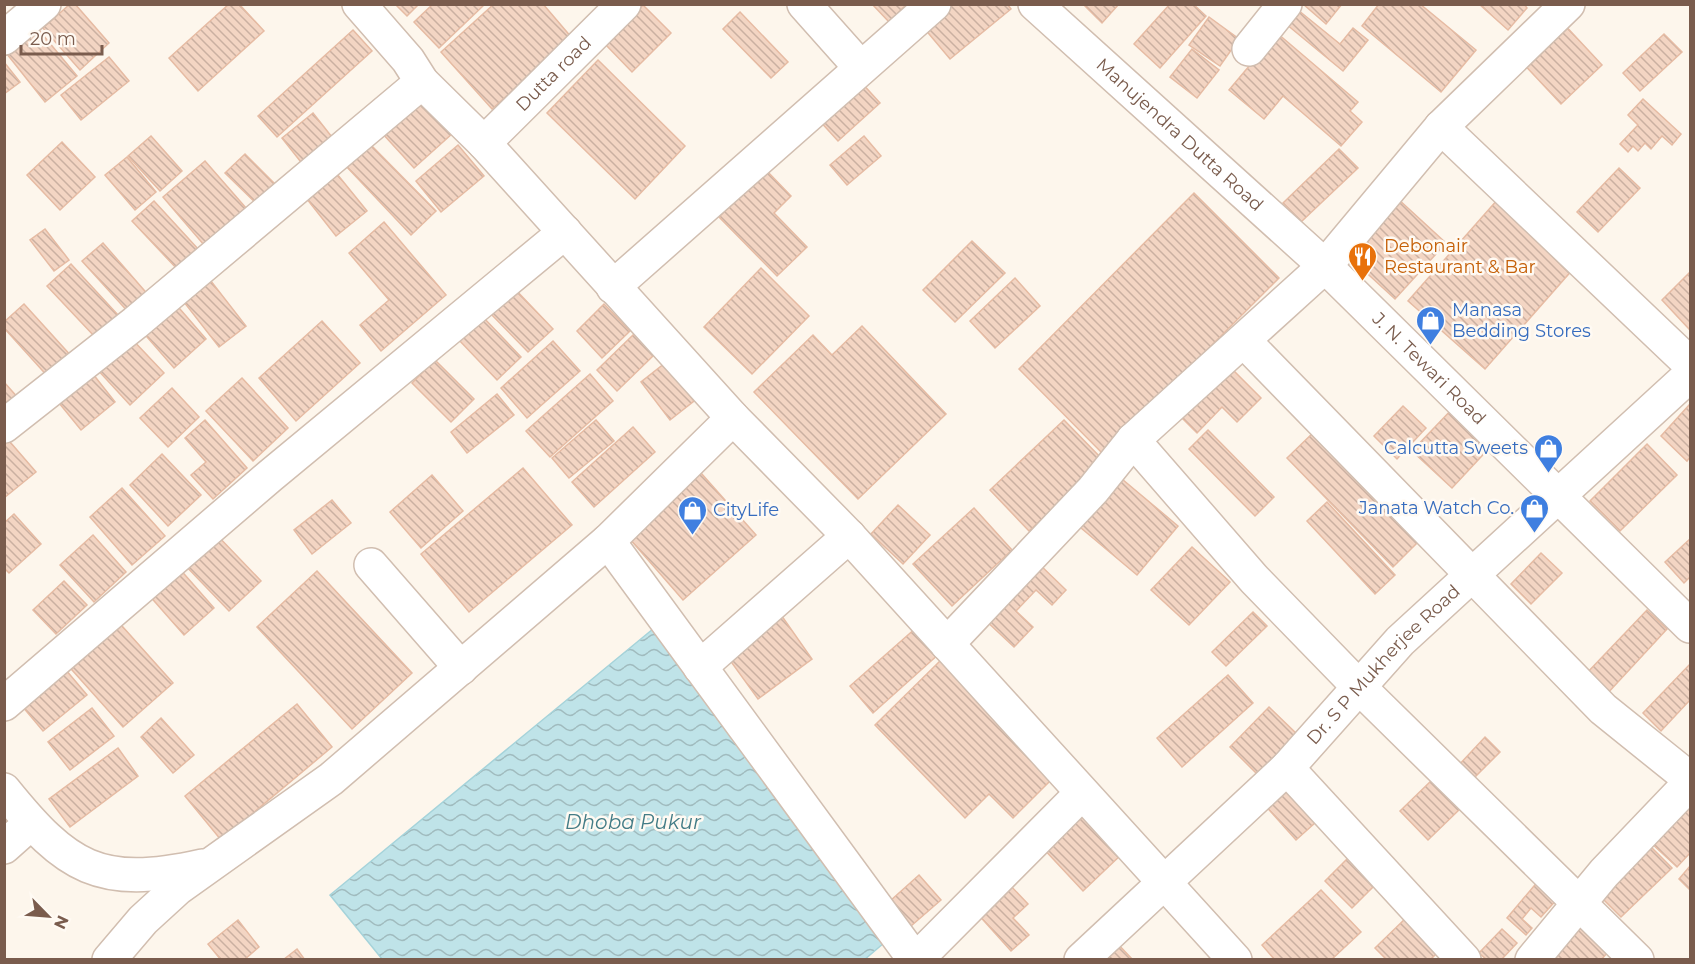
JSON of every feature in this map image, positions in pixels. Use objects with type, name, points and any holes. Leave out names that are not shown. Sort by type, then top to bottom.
[{"type":"street","points":[[4,38],[44,4]]},
{"type":"street","points":[[359,4],[408,60],[423,82],[484,143],[733,418],[849,536],[1235,960]]},
{"type":"street","points":[[804,4],[861,68]]},
{"type":"street","points":[[613,287],[934,4]]},
{"type":"street","name":"Manujendra Dutta Road","points":[[1035,4],[1325,266]]},
{"type":"street","points":[[1249,49],[1285,4]]},
{"type":"street","points":[[947,645],[1093,490],[1133,440],[1325,266],[1442,127],[1568,4]]},
{"type":"street","name":"Dutta road","points":[[484,143],[613,10]]},
{"type":"street","points":[[4,426],[135,322],[423,82]]},
{"type":"street","points":[[1442,127],[1690,364]]},
{"type":"street","points":[[4,704],[270,476],[565,232]]},
{"type":"street","name":"J. N. Tewari Road","points":[[1325,266],[1560,494],[1690,626]]},
{"type":"street","points":[[1244,340],[1472,577],[1603,709],[1690,781],[1578,903],[1532,960]]},
{"type":"street","name":"Dr. S P Mukherjee Road","points":[[1081,960],[1162,882],[1190,861],[1287,768],[1400,641],[1690,375]]},
{"type":"street","points":[[109,960],[159,905],[209,865],[331,779],[608,542],[733,418]]},
{"type":"street","points":[[1133,440],[1254,579],[1359,687],[1465,788],[1637,960]]},
{"type":"street","points":[[700,667],[849,536]]},
{"type":"street","points":[[608,542],[916,960],[1082,793]]},
{"type":"street","points":[[371,565],[461,668]]},
{"type":"street","points":[[1287,768],[1464,960]]},
{"type":"street","points":[[4,790],[61,852],[97,869],[141,875],[209,865]]},
{"type":"street","points":[[4,847],[32,823]]},
{"type":"water","name":"Dhoba Pukur","points":[[659,624],[891,937],[864,960],[382,959],[330,895]]},
{"type":"building","points":[[70,4],[75,4],[109,43],[80,70],[43,28]]},
{"type":"building","points":[[229,4],[239,4],[264,31],[198,91],[169,58]]},
{"type":"building","points":[[395,4],[419,4],[407,16]]},
{"type":"building","points":[[433,4],[485,4],[439,48],[414,22]]},
{"type":"building","points":[[494,4],[543,4],[572,38],[492,109],[441,52]]},
{"type":"building","points":[[872,4],[907,4],[889,22]]},
{"type":"building","points":[[940,4],[1007,4],[1011,9],[950,59],[919,22]]},
{"type":"building","points":[[1083,4],[1119,4],[1102,23]]},
{"type":"building","points":[[1170,4],[1193,4],[1206,16],[1160,68],[1134,44]]},
{"type":"building","points":[[1303,4],[1342,4],[1326,24]]},
{"type":"building","points":[[1379,4],[1420,4],[1476,50],[1441,92],[1362,26]]},
{"type":"building","points":[[1479,4],[1524,4],[1527,8],[1508,30]]},
{"type":"building","points":[[643,5],[671,33],[632,72],[605,44]]},
{"type":"building","points":[[1298,10],[1340,44],[1353,28],[1368,40],[1343,71],[1286,24]]},
{"type":"building","points":[[740,12],[788,62],[771,78],[723,29]]},
{"type":"building","points":[[1209,17],[1239,39],[1220,66],[1189,45]]},
{"type":"building","points":[[1561,21],[1602,65],[1561,104],[1520,60]]},
{"type":"building","points":[[38,29],[77,76],[45,102],[7,54]]},
{"type":"building","points":[[353,30],[372,51],[277,137],[258,116]]},
{"type":"building","points":[[1277,33],[1358,102],[1350,111],[1362,122],[1341,146],[1283,96],[1264,119],[1229,90]]},
{"type":"building","points":[[1664,34],[1682,52],[1640,91],[1623,73]]},
{"type":"building","points":[[1192,49],[1219,70],[1197,98],[1170,77]]},
{"type":"building","points":[[109,57],[129,81],[81,120],[61,95]]},
{"type":"building","points":[[598,60],[685,146],[635,199],[547,113]]},
{"type":"building","points":[[4,62],[20,82],[4,94]]},
{"type":"building","points":[[860,81],[880,103],[838,141],[818,119]]},
{"type":"building","points":[[420,97],[453,133],[414,168],[382,133]]},
{"type":"building","points":[[1643,99],[1681,134],[1672,145],[1662,136],[1651,149],[1645,143],[1638,151],[1633,146],[1628,152],[1620,144],[1638,125],[1628,115]]},
{"type":"building","points":[[313,113],[335,141],[304,166],[282,138]]},
{"type":"building","points":[[151,136],[182,171],[160,191],[128,156]]},
{"type":"building","points":[[864,136],[881,156],[847,185],[830,165]]},
{"type":"building","points":[[62,142],[95,177],[60,210],[27,175]]},
{"type":"building","points":[[368,142],[436,211],[411,235],[345,165]]},
{"type":"building","points":[[458,145],[484,176],[441,212],[416,181]]},
{"type":"building","points":[[1339,149],[1358,168],[1301,222],[1283,203]]},
{"type":"building","points":[[245,154],[278,187],[259,206],[225,173]]},
{"type":"building","points":[[127,157],[156,192],[135,210],[105,175]]},
{"type":"building","points":[[205,161],[246,208],[204,245],[163,197]]},
{"type":"building","points":[[1619,168],[1640,188],[1598,232],[1577,212]]},
{"type":"building","points":[[766,170],[791,196],[774,213],[807,247],[777,276],[719,217]]},
{"type":"building","points":[[337,174],[367,211],[336,236],[307,199]]},
{"type":"building","points":[[1194,193],[1279,278],[1103,454],[1019,369]]},
{"type":"building","points":[[1397,198],[1446,243],[1395,299],[1346,254]]},
{"type":"building","points":[[1498,199],[1574,268],[1485,369],[1408,301]]},
{"type":"building","points":[[154,201],[199,250],[178,270],[132,221]]},
{"type":"building","points":[[384,222],[446,295],[381,351],[360,325],[389,300],[349,253]]},
{"type":"building","points":[[45,229],[69,260],[54,271],[30,240]]},
{"type":"building","points":[[972,241],[1005,273],[955,322],[923,290]]},
{"type":"building","points":[[103,243],[150,297],[130,314],[82,261]]},
{"type":"building","points":[[71,264],[118,315],[95,337],[47,286]]},
{"type":"building","points":[[761,268],[809,316],[752,374],[704,327]]},
{"type":"building","points":[[1690,272],[1690,330],[1662,300]]},
{"type":"building","points":[[207,276],[246,326],[219,347],[180,297]]},
{"type":"building","points":[[1015,278],[1040,306],[995,348],[970,321]]},
{"type":"building","points":[[513,287],[553,329],[528,352],[488,311]]},
{"type":"building","points":[[173,301],[206,339],[174,368],[141,330]]},
{"type":"building","points":[[24,304],[73,358],[50,379],[4,328],[4,322]]},
{"type":"building","points":[[604,304],[630,331],[602,358],[577,331]]},
{"type":"building","points":[[482,316],[521,357],[497,380],[458,339]]},
{"type":"building","points":[[322,321],[360,363],[296,421],[259,378]]},
{"type":"building","points":[[862,326],[946,414],[858,499],[754,392],[813,335],[832,355]]},
{"type":"building","points":[[634,334],[654,355],[617,391],[597,370]]},
{"type":"building","points":[[129,336],[164,373],[130,405],[96,368]]},
{"type":"building","points":[[553,341],[580,371],[527,418],[501,388]]},
{"type":"building","points":[[435,360],[474,399],[451,422],[412,383]]},
{"type":"building","points":[[665,363],[694,401],[670,420],[641,382]]},
{"type":"building","points":[[1229,366],[1261,398],[1237,422],[1222,407],[1197,433],[1180,416]]},
{"type":"building","points":[[89,369],[115,402],[81,430],[55,398]]},
{"type":"building","points":[[590,374],[613,401],[550,457],[526,431]]},
{"type":"building","points":[[242,378],[288,428],[253,461],[206,411]]},
{"type":"building","points":[[4,382],[19,399],[4,412]]},
{"type":"building","points":[[172,388],[199,417],[168,447],[140,418]]},
{"type":"building","points":[[497,394],[514,415],[467,453],[451,432]]},
{"type":"building","points":[[1690,404],[1690,457],[1687,461],[1661,436]]},
{"type":"building","points":[[1403,406],[1426,428],[1397,459],[1374,436]]},
{"type":"building","points":[[1454,407],[1493,444],[1452,488],[1412,451]]},
{"type":"building","points":[[205,420],[247,468],[213,499],[191,475],[206,462],[185,438]]},
{"type":"building","points":[[596,420],[614,441],[569,478],[552,458]]},
{"type":"building","points":[[1064,420],[1104,461],[1029,531],[990,490]]},
{"type":"building","points":[[633,427],[655,452],[594,507],[572,482]]},
{"type":"building","points":[[1317,429],[1423,537],[1393,567],[1287,458]]},
{"type":"building","points":[[1208,430],[1274,497],[1255,516],[1189,449]]},
{"type":"building","points":[[4,435],[36,472],[4,498]]},
{"type":"building","points":[[1647,444],[1677,475],[1620,531],[1590,501]]},
{"type":"building","points":[[162,454],[201,495],[168,526],[130,485]]},
{"type":"building","points":[[523,468],[572,525],[469,612],[421,554]]},
{"type":"building","name":"CityLife","points":[[701,473],[756,535],[683,600],[629,538]]},
{"type":"building","points":[[1116,474],[1178,526],[1137,575],[1075,523]]},
{"type":"building","points":[[432,475],[463,511],[421,548],[390,512]]},
{"type":"building","points":[[122,488],[165,536],[132,565],[90,517]]},
{"type":"building","points":[[332,500],[351,523],[312,554],[294,530]]},
{"type":"building","points":[[1327,502],[1395,575],[1375,594],[1307,521]]},
{"type":"building","points":[[898,505],[930,535],[903,564],[871,534]]},
{"type":"building","points":[[974,508],[1012,550],[952,606],[913,564]]},
{"type":"building","points":[[14,514],[41,544],[9,573],[4,568],[4,523]]},
{"type":"building","points":[[214,532],[261,581],[229,611],[182,562]]},
{"type":"building","points":[[93,535],[126,572],[94,602],[60,565]]},
{"type":"building","points":[[1690,539],[1690,577],[1684,583],[1665,562]]},
{"type":"building","points":[[1192,547],[1230,582],[1189,625],[1151,590]]},
{"type":"building","points":[[1541,553],[1562,573],[1531,604],[1511,584]]},
{"type":"building","points":[[1036,561],[1066,590],[1052,605],[1036,590],[1016,611],[1033,627],[1014,647],[983,618]]},
{"type":"building","points":[[178,567],[214,608],[184,635],[148,594]]},
{"type":"building","points":[[317,571],[412,673],[352,729],[257,627]]},
{"type":"building","points":[[64,581],[87,605],[56,634],[33,610]]},
{"type":"building","points":[[1647,610],[1667,629],[1606,695],[1585,675]]},
{"type":"building","points":[[779,612],[812,659],[758,699],[724,652]]},
{"type":"building","points":[[1253,612],[1267,626],[1226,666],[1212,652]]},
{"type":"building","points":[[114,617],[173,683],[123,727],[64,661]]},
{"type":"building","points":[[917,627],[940,653],[873,713],[850,686]]},
{"type":"building","points":[[943,658],[1056,775],[1013,818],[989,794],[965,818],[875,725]]},
{"type":"building","points":[[60,663],[87,695],[43,731],[17,700]]},
{"type":"building","points":[[1690,664],[1690,700],[1661,731],[1643,713]]},
{"type":"building","points":[[1228,675],[1253,703],[1182,767],[1157,738]]},
{"type":"building","points":[[297,704],[332,747],[221,840],[185,796]]},
{"type":"building","points":[[1269,707],[1299,736],[1259,776],[1230,747]]},
{"type":"building","points":[[92,708],[114,736],[70,770],[48,742]]},
{"type":"building","points":[[161,718],[194,755],[173,773],[141,737]]},
{"type":"building","points":[[1485,737],[1500,752],[1472,780],[1458,766]]},
{"type":"building","points":[[118,748],[138,776],[70,827],[49,799]]},
{"type":"building","points":[[1291,777],[1325,814],[1296,840],[1263,803]]},
{"type":"building","points":[[1434,778],[1462,807],[1428,840],[1400,811]]},
{"type":"building","points":[[1690,796],[1690,853],[1677,867],[1649,841]]},
{"type":"building","points":[[1082,807],[1124,852],[1083,891],[1041,846]]},
{"type":"building","points":[[1646,842],[1672,868],[1621,917],[1596,892]]},
{"type":"building","points":[[1355,851],[1382,878],[1352,908],[1325,881]]},
{"type":"building","points":[[1690,866],[1690,890],[1679,879]]},
{"type":"building","points":[[919,875],[941,900],[911,926],[890,901]]},
{"type":"building","points":[[1539,880],[1559,897],[1541,917],[1531,908],[1522,919],[1532,928],[1526,935],[1507,918]]},
{"type":"building","points":[[1008,883],[1028,904],[1013,918],[1029,935],[1011,951],[976,912]]},
{"type":"building","points":[[1321,890],[1361,932],[1331,960],[1275,960],[1262,945]]},
{"type":"building","points":[[1409,915],[1441,949],[1430,960],[1387,960],[1375,948]]},
{"type":"building","points":[[1579,918],[1612,947],[1601,960],[1547,960]]},
{"type":"building","points":[[238,920],[259,947],[244,960],[221,960],[208,944]]},
{"type":"building","points":[[1502,929],[1517,943],[1501,960],[1487,960],[1479,953]]},
{"type":"building","points":[[1115,941],[1133,960],[1095,960]]},
{"type":"building","points":[[297,949],[305,960],[283,960]]},
{"type":"place","name":"Debonair Restaurant & Bar","points":[[1363,282]]},
{"type":"place","name":"Manasa Bedding Stores","points":[[1431,346]]},
{"type":"place","name":"Calcutta Sweets","points":[[1549,474]]},
{"type":"place","name":"Janata Watch Co.","points":[[1535,534]]},
{"type":"place","name":"CityLife","points":[[692,536]]}]
